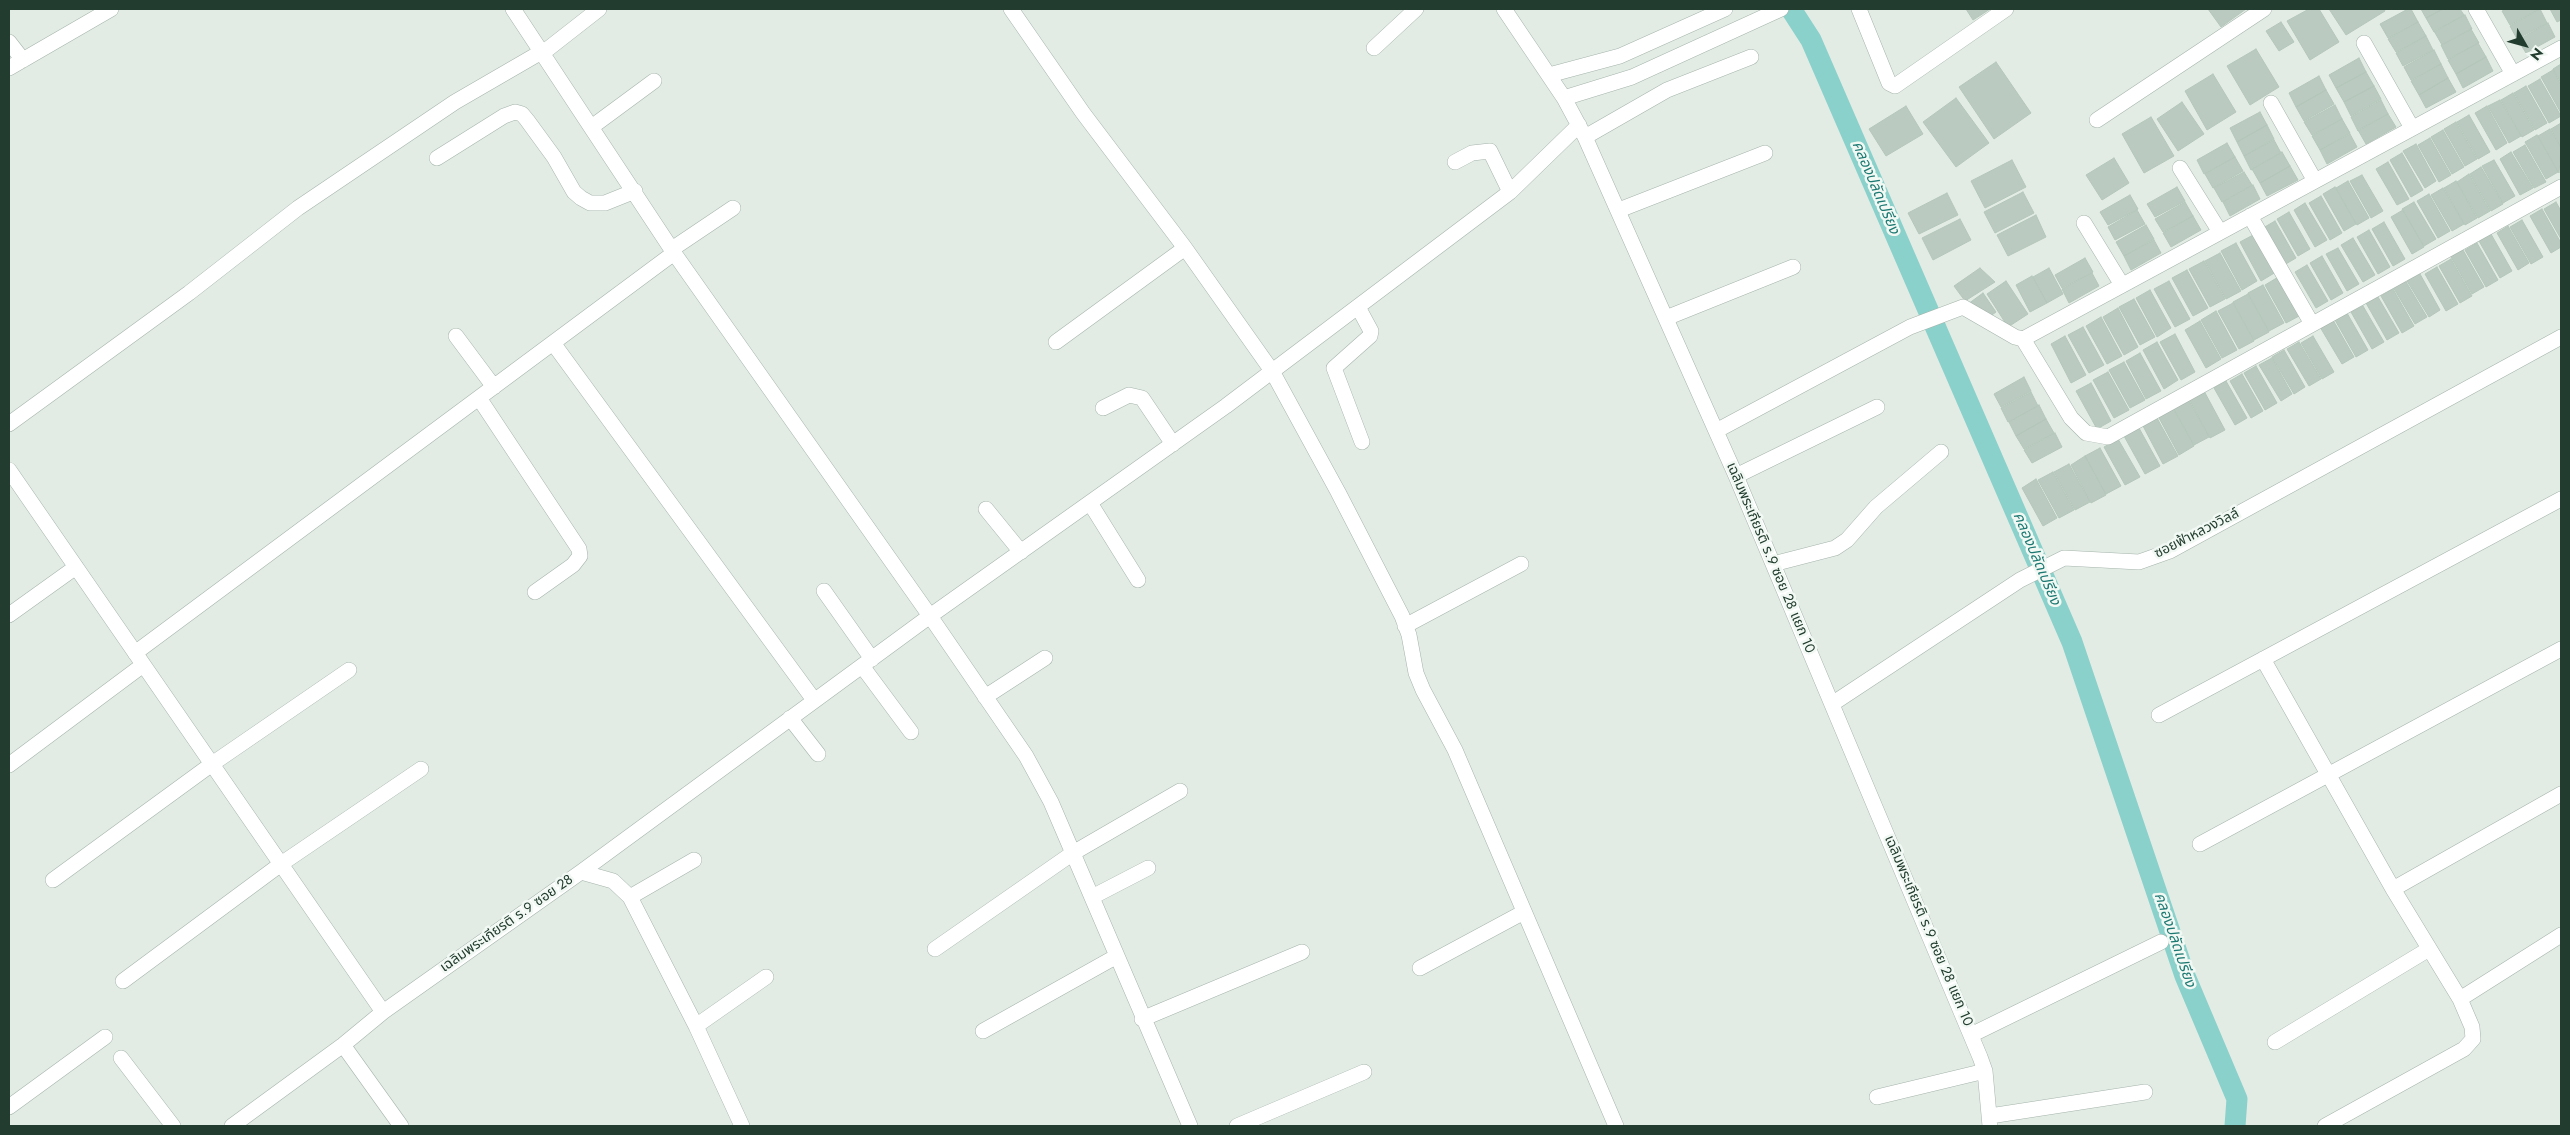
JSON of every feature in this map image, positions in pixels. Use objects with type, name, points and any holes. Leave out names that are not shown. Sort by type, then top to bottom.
[{"type":"street","points":[[9,68],[111,9]]},
{"type":"street","points":[[513,9],[593,126],[673,250],[1026,756],[1050,802],[1092,897],[1142,1019],[1190,1126]]},
{"type":"street","points":[[9,424],[189,293],[298,208],[455,102],[543,52],[598,9]]},
{"type":"street","points":[[1011,9],[1083,113],[1185,248],[1272,371],[1376,563],[1406,626],[1416,673],[1423,690],[1455,750],[1616,1126]]},
{"type":"street","points":[[1374,48],[1416,9]]},
{"type":"street","name":"เฉลิมพระเกียรติ ร.9 ซอย 28 แยก 10","points":[[1504,9],[1564,98],[1582,131],[1619,210],[1736,476],[1971,1035],[1985,1071],[1990,1121]]},
{"type":"street","points":[[1549,75],[1620,56],[1725,9]]},
{"type":"street","points":[[1564,98],[1632,77],[1781,9]]},
{"type":"street","points":[[1858,9],[1889,83],[1894,86],[2006,9]]},
{"type":"street","points":[[2097,120],[2264,9]]},
{"type":"street","points":[[2476,9],[2513,74]]},
{"type":"street","points":[[1689,25],[1701,45]]},
{"type":"street","points":[[9,42],[23,60]]},
{"type":"street","points":[[2364,43],[2412,128]]},
{"type":"street","points":[[1716,431],[1910,327],[1963,307],[2015,338],[2023,339],[2561,48]]},
{"type":"street","points":[[1620,56],[1632,77]]},
{"type":"street","points":[[581,872],[814,700],[1173,444],[1272,371],[1510,192],[1582,131],[1668,90],[1751,57]]},
{"type":"street","points":[[593,126],[654,81]]},
{"type":"street","points":[[2271,102],[2315,181]]},
{"type":"street","points":[[437,158],[504,116],[515,112],[522,114],[527,120],[554,157],[574,192],[581,198],[590,203],[605,203],[635,191]]},
{"type":"street","points":[[1455,162],[1472,153],[1490,151],[1510,192]]},
{"type":"street","points":[[1619,210],[1765,153]]},
{"type":"street","points":[[2180,168],[2220,232]]},
{"type":"street","points":[[2023,339],[2071,418],[2086,433],[2108,437],[2561,187]]},
{"type":"street","points":[[9,765],[139,659],[673,250],[733,208]]},
{"type":"street","points":[[2250,216],[2312,324]]},
{"type":"street","points":[[2084,224],[2122,285]]},
{"type":"street","points":[[1056,342],[1185,248]]},
{"type":"street","points":[[1666,318],[1793,266]]},
{"type":"street","points":[[1358,306],[1371,331],[1370,336],[1334,368],[1362,442]]},
{"type":"street","points":[[456,336],[494,387]]},
{"type":"street","name":"ซอยฟ้าหลวงวิลล์","points":[[1832,704],[2020,580],[2064,558],[2139,562],[2170,551],[2561,337]]},
{"type":"street","points":[[553,343],[814,700]]},
{"type":"street","points":[[1103,408],[1129,395],[1142,398],[1173,444]]},
{"type":"street","points":[[479,398],[579,549],[580,556],[573,565],[535,592]]},
{"type":"street","points":[[1736,476],[1877,407]]},
{"type":"street","points":[[1772,564],[1835,548],[1847,540],[1876,506],[1941,452]]},
{"type":"street","points":[[9,470],[383,1012]]},
{"type":"street","points":[[2159,715],[2561,500]]},
{"type":"street","points":[[1090,503],[1138,580]]},
{"type":"street","points":[[986,510],[1020,552]]},
{"type":"street","points":[[1406,626],[1520,564]]},
{"type":"street","points":[[9,615],[76,567]]},
{"type":"street","points":[[824,591],[910,732]]},
{"type":"street","points":[[2200,844],[2561,649]]},
{"type":"street","points":[[985,697],[1045,658]]},
{"type":"street","points":[[2263,659],[2327,776],[2460,999],[2472,1027],[2473,1039],[2464,1049],[2325,1126]]},
{"type":"street","points":[[53,880],[212,764],[349,670]]},
{"type":"street","points":[[790,718],[818,754]]},
{"type":"street","points":[[123,982],[281,864],[421,769]]},
{"type":"street","points":[[935,948],[1072,853],[1180,792]]},
{"type":"street","points":[[2393,889],[2561,794]]},
{"type":"street","points":[[630,897],[694,860]]},
{"type":"street","points":[[1092,897],[1148,868]]},
{"type":"street","name":"เฉลิมพระเกียรติ ร.9 ซอย 28","points":[[232,1126],[343,1046],[383,1012],[581,872],[614,881],[630,897],[696,1026],[742,1126]]},
{"type":"street","points":[[1420,968],[1524,912]]},
{"type":"street","points":[[2460,999],[2561,935]]},
{"type":"street","points":[[1971,1035],[2161,942]]},
{"type":"street","points":[[2275,1042],[2429,949]]},
{"type":"street","points":[[1142,1019],[1302,952]]},
{"type":"street","points":[[983,1031],[1117,956]]},
{"type":"street","points":[[696,1026],[766,977]]},
{"type":"street","points":[[9,1106],[105,1037]]},
{"type":"street","points":[[343,1046],[401,1126]]},
{"type":"street","points":[[121,1058],[173,1126]]},
{"type":"street","points":[[1877,1097],[1985,1071]]},
{"type":"street","points":[[1237,1126],[1364,1072]]},
{"type":"street","points":[[1990,1121],[2145,1092]]},
{"type":"building","points":[[1966,9],[1990,9],[1973,20]]},
{"type":"building","points":[[2208,9],[2246,9],[2221,27]]},
{"type":"building","points":[[2309,9],[2319,9],[2339,42],[2310,60],[2287,21]]},
{"type":"building","points":[[2329,9],[2384,9],[2385,11],[2346,35]]},
{"type":"building","points":[[2411,9],[2418,22],[2388,38],[2380,24]]},
{"type":"building","points":[[2421,9],[2443,9],[2426,18]]},
{"type":"building","points":[[2443,9],[2460,9],[2464,15],[2434,32],[2426,18]]},
{"type":"building","points":[[2507,9],[2539,9],[2510,25],[2502,11]]},
{"type":"building","points":[[2540,9],[2547,23],[2517,39],[2510,26]]},
{"type":"building","points":[[2550,9],[2561,9],[2561,20],[2557,22]]},
{"type":"building","points":[[2465,15],[2472,29],[2442,45],[2434,31]]},
{"type":"building","points":[[2281,22],[2294,42],[2279,51],[2266,31]]},
{"type":"building","points":[[2418,22],[2426,36],[2396,52],[2388,39]]},
{"type":"building","points":[[2548,23],[2555,37],[2526,53],[2518,40]]},
{"type":"building","points":[[2471,29],[2479,43],[2448,59],[2441,45]]},
{"type":"building","points":[[2426,36],[2433,50],[2403,66],[2396,53]]},
{"type":"building","points":[[2478,43],[2486,57],[2456,74],[2448,60]]},
{"type":"building","points":[[2256,49],[2279,87],[2250,105],[2227,66]]},
{"type":"building","points":[[2434,50],[2441,64],[2411,80],[2404,67]]},
{"type":"building","points":[[2486,57],[2493,71],[2463,88],[2456,74]]},
{"type":"building","points":[[2359,58],[2366,72],[2336,88],[2329,75]]},
{"type":"building","points":[[1996,62],[2031,113],[1994,139],[1959,87]]},
{"type":"building","points":[[2441,64],[2448,78],[2419,95],[2411,81]]},
{"type":"building","points":[[2561,64],[2561,83],[2553,69]]},
{"type":"building","points":[[2553,70],[2561,85],[2561,113],[2541,77]]},
{"type":"building","points":[[2366,72],[2374,86],[2344,102],[2336,88]]},
{"type":"building","points":[[2213,74],[2236,112],[2207,130],[2185,91]]},
{"type":"building","points":[[2319,76],[2326,90],[2296,107],[2289,93]]},
{"type":"building","points":[[2448,78],[2456,92],[2426,108],[2419,95]]},
{"type":"building","points":[[2540,79],[2561,116],[2549,123],[2528,86]]},
{"type":"building","points":[[2374,86],[2381,99],[2351,116],[2344,102]]},
{"type":"building","points":[[2526,86],[2547,123],[2535,130],[2514,93]]},
{"type":"building","points":[[2326,90],[2334,104],[2304,121],[2296,107]]},
{"type":"building","points":[[2513,93],[2534,130],[2522,137],[2501,100]]},
{"type":"building","points":[[1956,98],[1989,143],[1956,167],[1923,122]]},
{"type":"building","points":[[2381,100],[2388,114],[2358,131],[2351,117]]},
{"type":"building","points":[[2500,100],[2521,136],[2509,143],[2488,106]]},
{"type":"building","points":[[2182,102],[2204,134],[2178,151],[2157,119]]},
{"type":"building","points":[[2335,105],[2342,119],[2312,135],[2304,122]]},
{"type":"building","points":[[1906,106],[1923,134],[1886,156],[1869,129]]},
{"type":"building","points":[[2487,106],[2507,143],[2496,150],[2475,113]]},
{"type":"building","points":[[2260,112],[2267,125],[2237,142],[2230,128]]},
{"type":"building","points":[[2388,114],[2396,127],[2366,144],[2358,130]]},
{"type":"building","points":[[2469,115],[2490,152],[2478,159],[2457,122]]},
{"type":"building","points":[[2151,117],[2174,156],[2144,173],[2122,134]]},
{"type":"building","points":[[2342,119],[2350,133],[2320,150],[2312,136]]},
{"type":"building","points":[[2456,122],[2477,159],[2465,166],[2444,129]]},
{"type":"building","points":[[2561,123],[2561,147],[2551,129]]},
{"type":"building","points":[[2267,125],[2274,139],[2244,156],[2237,142]]},
{"type":"building","points":[[2550,129],[2561,148],[2559,173],[2538,136]]},
{"type":"building","points":[[2443,130],[2464,167],[2452,174],[2431,137]]},
{"type":"building","points":[[2350,134],[2357,147],[2327,164],[2320,150]]},
{"type":"building","points":[[2537,135],[2558,172],[2546,179],[2525,142]]},
{"type":"building","points":[[2430,138],[2451,175],[2439,182],[2418,145]]},
{"type":"building","points":[[2274,140],[2281,153],[2251,170],[2244,156]]},
{"type":"building","points":[[2227,143],[2235,157],[2204,174],[2197,160]]},
{"type":"building","points":[[2416,144],[2436,181],[2425,188],[2403,151]]},
{"type":"building","points":[[2525,145],[2546,182],[2534,188],[2513,152]]},
{"type":"building","points":[[2282,152],[2290,166],[2260,183],[2252,169]]},
{"type":"building","points":[[2511,152],[2533,188],[2520,195],[2500,159]]},
{"type":"building","points":[[2402,153],[2423,190],[2411,197],[2390,160]]},
{"type":"building","points":[[2235,157],[2243,171],[2213,188],[2205,174]]},
{"type":"building","points":[[2114,158],[2129,183],[2102,200],[2086,175]]},
{"type":"building","points":[[2012,160],[2026,187],[1985,208],[1971,181]]},
{"type":"building","points":[[2494,160],[2515,196],[2503,203],[2482,166]]},
{"type":"building","points":[[2388,162],[2409,199],[2397,205],[2376,169]]},
{"type":"building","points":[[2290,166],[2298,180],[2267,196],[2260,183]]},
{"type":"building","points":[[2481,167],[2503,204],[2491,211],[2470,174]]},
{"type":"building","points":[[2244,172],[2252,185],[2222,202],[2214,188]]},
{"type":"building","points":[[2469,174],[2490,211],[2478,218],[2457,182]]},
{"type":"building","points":[[2362,175],[2383,211],[2371,218],[2350,181]]},
{"type":"building","points":[[2348,181],[2369,218],[2357,225],[2336,188]]},
{"type":"building","points":[[2456,181],[2477,218],[2465,225],[2444,188]]},
{"type":"building","points":[[2253,185],[2260,199],[2230,216],[2223,202]]},
{"type":"building","points":[[2177,187],[2185,201],[2155,217],[2147,204]]},
{"type":"building","points":[[2335,187],[2356,224],[2344,231],[2323,194]]},
{"type":"building","points":[[2443,188],[2464,224],[2452,231],[2431,195]]},
{"type":"building","points":[[2023,192],[2034,213],[1995,233],[1984,212]]},
{"type":"building","points":[[1947,193],[1958,215],[1919,234],[1908,213]]},
{"type":"building","points":[[2429,194],[2450,231],[2438,238],[2417,201]]},
{"type":"building","points":[[2130,195],[2138,209],[2108,225],[2100,212]]},
{"type":"building","points":[[2321,196],[2342,233],[2330,240],[2309,203]]},
{"type":"building","points":[[2185,202],[2193,216],[2163,232],[2155,219]]},
{"type":"building","points":[[2414,202],[2436,239],[2424,246],[2402,209]]},
{"type":"building","points":[[2556,202],[2561,211],[2561,239],[2544,209]]},
{"type":"building","points":[[2305,203],[2327,240],[2315,247],[2294,210]]},
{"type":"building","points":[[2542,209],[2561,243],[2561,247],[2551,253],[2530,216]]},
{"type":"building","points":[[2137,210],[2145,224],[2115,240],[2108,227]]},
{"type":"building","points":[[2403,210],[2424,247],[2412,254],[2391,217]]},
{"type":"building","points":[[2289,212],[2310,249],[2298,256],[2277,219]]},
{"type":"building","points":[[2036,215],[2046,237],[2008,256],[1997,235]]},
{"type":"building","points":[[2193,216],[2201,230],[2171,247],[2163,233]]},
{"type":"building","points":[[1960,219],[1971,240],[1933,260],[1922,238]]},
{"type":"building","points":[[2522,220],[2543,257],[2531,264],[2510,227]]},
{"type":"building","points":[[2275,221],[2296,258],[2284,265],[2263,228]]},
{"type":"building","points":[[2384,222],[2405,259],[2393,266],[2372,229]]},
{"type":"building","points":[[2146,225],[2154,239],[2124,256],[2116,242]]},
{"type":"building","points":[[2508,226],[2529,263],[2518,270],[2497,233]]},
{"type":"building","points":[[2369,230],[2390,267],[2378,274],[2357,237]]},
{"type":"building","points":[[2255,234],[2276,272],[2261,281],[2240,242]]},
{"type":"building","points":[[2491,234],[2512,271],[2500,278],[2479,241]]},
{"type":"building","points":[[2353,238],[2375,275],[2363,282],[2341,245]]},
{"type":"building","points":[[2154,240],[2161,253],[2131,270],[2124,256]]},
{"type":"building","points":[[2236,243],[2257,281],[2242,290],[2221,251]]},
{"type":"building","points":[[2477,243],[2498,280],[2486,287],[2465,250]]},
{"type":"building","points":[[2338,248],[2359,284],[2347,291],[2326,254]]},
{"type":"building","points":[[2463,250],[2484,287],[2472,294],[2451,257]]},
{"type":"building","points":[[2220,253],[2241,291],[2226,299],[2205,261]]},
{"type":"building","points":[[2322,256],[2343,293],[2331,300],[2310,263]]},
{"type":"building","points":[[2085,258],[2093,272],[2062,288],[2055,275]]},
{"type":"building","points":[[2451,259],[2472,296],[2460,303],[2439,266]]},
{"type":"building","points":[[2204,261],[2225,299],[2210,307],[2189,269]]},
{"type":"building","points":[[2307,265],[2328,301],[2316,308],[2295,272]]},
{"type":"building","points":[[2437,267],[2458,304],[2446,311],[2425,274]]},
{"type":"building","points":[[1980,268],[1995,282],[1965,301],[1954,286]]},
{"type":"building","points":[[2049,268],[2063,294],[2047,303],[2033,277]]},
{"type":"building","points":[[2187,270],[2208,308],[2193,316],[2172,278]]},
{"type":"building","points":[[2092,273],[2099,286],[2069,303],[2062,289]]},
{"type":"building","points":[[2420,274],[2440,310],[2429,317],[2407,281]]},
{"type":"building","points":[[2032,276],[2047,303],[2030,312],[2016,285]]},
{"type":"building","points":[[2280,276],[2301,315],[2286,323],[2265,285]]},
{"type":"building","points":[[2405,280],[2427,317],[2415,324],[2393,287]]},
{"type":"building","points":[[2006,281],[2028,314],[2008,327],[1987,294]]},
{"type":"building","points":[[2169,281],[2190,319],[2175,327],[2154,289]]},
{"type":"building","points":[[2263,285],[2284,323],[2269,331],[2248,293]]},
{"type":"building","points":[[2393,289],[2414,326],[2402,333],[2381,296]]},
{"type":"building","points":[[2150,290],[2171,328],[2157,337],[2136,298]]},
{"type":"building","points":[[1983,293],[1996,312],[1982,322],[1968,304]]},
{"type":"building","points":[[2248,294],[2269,332],[2254,340],[2233,302]]},
{"type":"building","points":[[2378,297],[2399,333],[2387,340],[2366,303]]},
{"type":"building","points":[[2134,299],[2155,337],[2140,345],[2119,307]]},
{"type":"building","points":[[2233,303],[2254,341],[2239,349],[2218,311]]},
{"type":"building","points":[[2363,306],[2384,342],[2372,349],[2351,312]]},
{"type":"building","points":[[2118,308],[2138,347],[2124,355],[2103,317]]},
{"type":"building","points":[[2216,311],[2237,350],[2222,358],[2201,320]]},
{"type":"building","points":[[2347,313],[2368,350],[2356,357],[2335,320]]},
{"type":"building","points":[[2101,317],[2122,356],[2107,364],[2086,326]]},
{"type":"building","points":[[2333,320],[2354,357],[2342,364],[2320,327]]},
{"type":"building","points":[[2200,321],[2221,359],[2206,368],[2185,330]]},
{"type":"building","points":[[2083,327],[2104,365],[2089,373],[2068,335]]},
{"type":"building","points":[[2175,334],[2195,372],[2181,380],[2160,342]]},
{"type":"building","points":[[2065,336],[2086,375],[2071,383],[2051,344]]},
{"type":"building","points":[[2313,336],[2334,372],[2322,379],[2301,343]]},
{"type":"building","points":[[2157,342],[2178,380],[2164,389],[2143,350]]},
{"type":"building","points":[[2299,342],[2321,379],[2309,386],[2287,349]]},
{"type":"building","points":[[2284,350],[2305,387],[2294,394],[2272,357]]},
{"type":"building","points":[[2140,353],[2161,391],[2146,399],[2126,361]]},
{"type":"building","points":[[2272,358],[2292,394],[2281,401],[2259,365]]},
{"type":"building","points":[[2124,362],[2145,400],[2130,408],[2109,370]]},
{"type":"building","points":[[2256,366],[2277,403],[2265,410],[2244,373]]},
{"type":"building","points":[[2108,372],[2129,410],[2114,418],[2093,380]]},
{"type":"building","points":[[2242,374],[2263,411],[2251,418],[2230,381]]},
{"type":"building","points":[[2024,377],[2031,391],[2001,407],[1994,394]]},
{"type":"building","points":[[2226,381],[2247,418],[2235,425],[2214,388]]},
{"type":"building","points":[[2091,383],[2111,421],[2097,429],[2076,391]]},
{"type":"building","points":[[2204,391],[2225,430],[2210,438],[2189,399]]},
{"type":"building","points":[[2031,392],[2038,406],[2008,422],[2001,408]]},
{"type":"building","points":[[2188,399],[2209,437],[2194,445],[2173,407]]},
{"type":"building","points":[[2039,405],[2046,419],[2016,436],[2009,422]]},
{"type":"building","points":[[2173,408],[2194,446],[2179,455],[2158,416]]},
{"type":"building","points":[[2157,418],[2178,456],[2163,464],[2143,426]]},
{"type":"building","points":[[2046,419],[2054,433],[2024,449],[2016,436]]},
{"type":"building","points":[[2139,428],[2160,466],[2145,474],[2124,436]]},
{"type":"building","points":[[2055,433],[2062,447],[2032,463],[2024,450]]},
{"type":"building","points":[[2118,439],[2140,477],[2125,485],[2104,447]]},
{"type":"building","points":[[2100,448],[2121,486],[2106,494],[2085,456]]},
{"type":"building","points":[[2085,456],[2106,495],[2091,503],[2071,465]]},
{"type":"building","points":[[2069,464],[2090,502],[2075,510],[2054,472]]},
{"type":"building","points":[[2053,472],[2074,510],[2059,518],[2038,480]]},
{"type":"building","points":[[2036,479],[2057,518],[2043,526],[2022,488]]},
{"type":"waterway","name":"คลองปลัดเปรียง","points":[[1791,9],[1811,40],[2072,642],[2185,976],[2237,1099],[2235,1126]]}]
